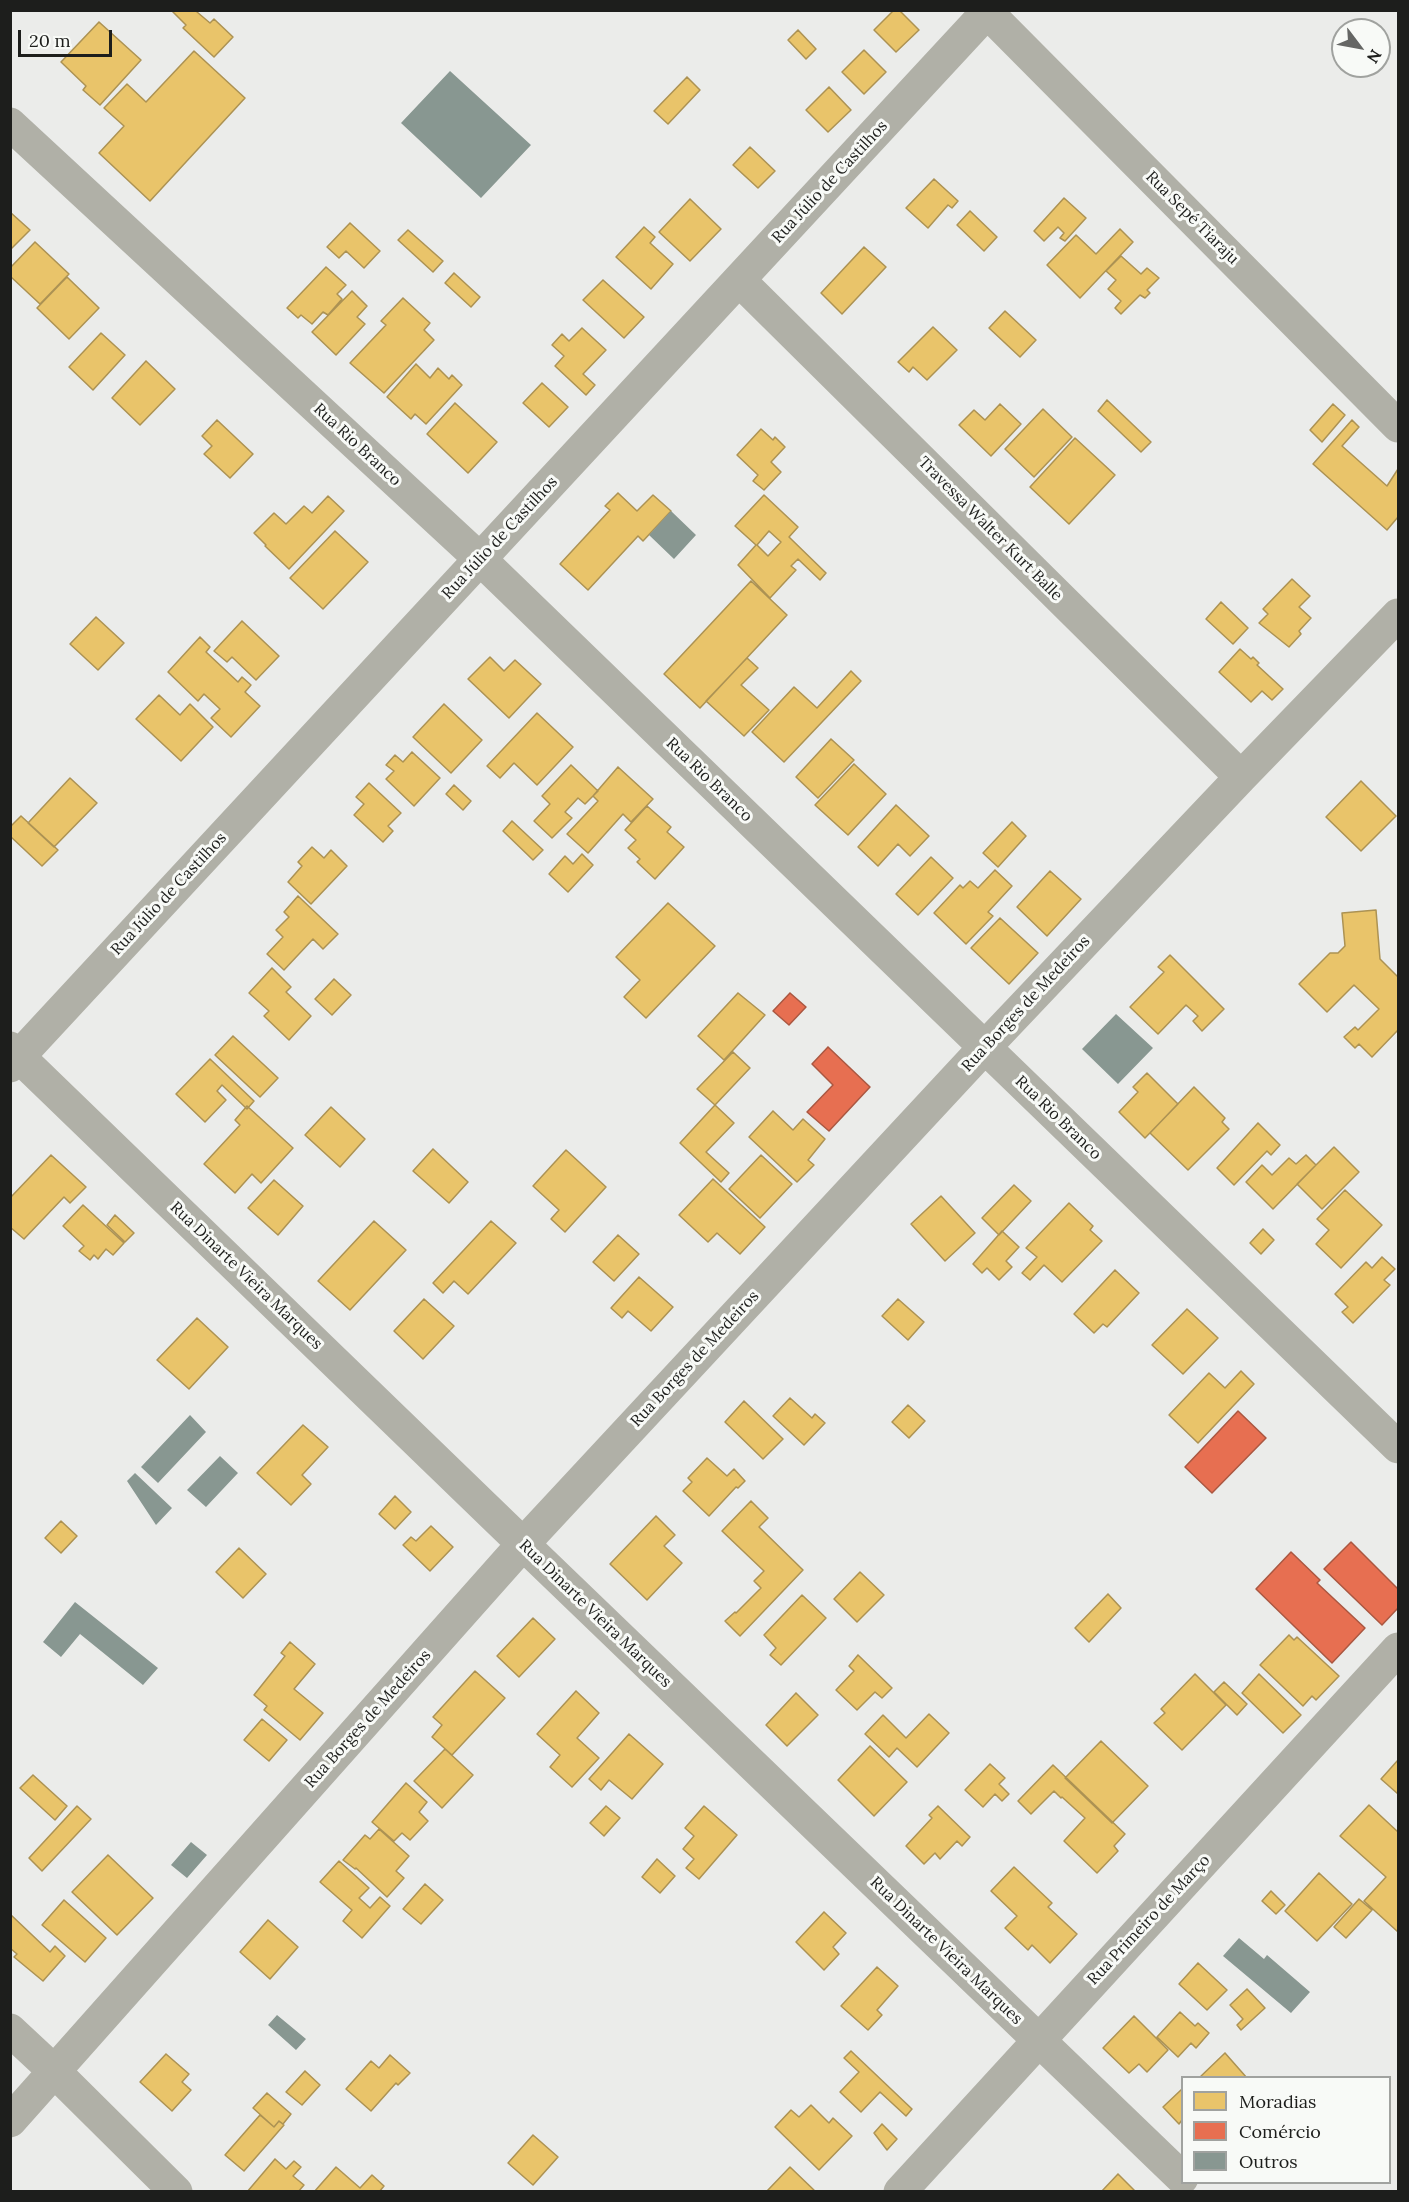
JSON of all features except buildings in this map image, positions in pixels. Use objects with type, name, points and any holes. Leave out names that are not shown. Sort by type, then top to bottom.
[{"type":"street","name":"Rua Júlio de Castilhos","points":[[13,1057],[480,559],[987,11]]},
{"type":"street","name":"Rua Sepé Tiaraju","points":[[987,11],[1398,426]]},
{"type":"street","name":"Rua Rio Branco","points":[[10,124],[480,559],[1398,1447]]},
{"type":"street","name":"Travessa Walter Kurt Balle","points":[[739,280],[1241,777]]},
{"type":"street","name":"Rua Borges de Medeiros","points":[[10,2121],[523,1545],[985,1047],[1398,615]]},
{"type":"street","name":"Rua Dinarte Vieira Marques","points":[[13,1057],[1181,2177]]},
{"type":"street","name":"Rua Primeiro de Março","points":[[900,2192],[1398,1649]]},
{"type":"street","points":[[10,2030],[176,2192]]}]
